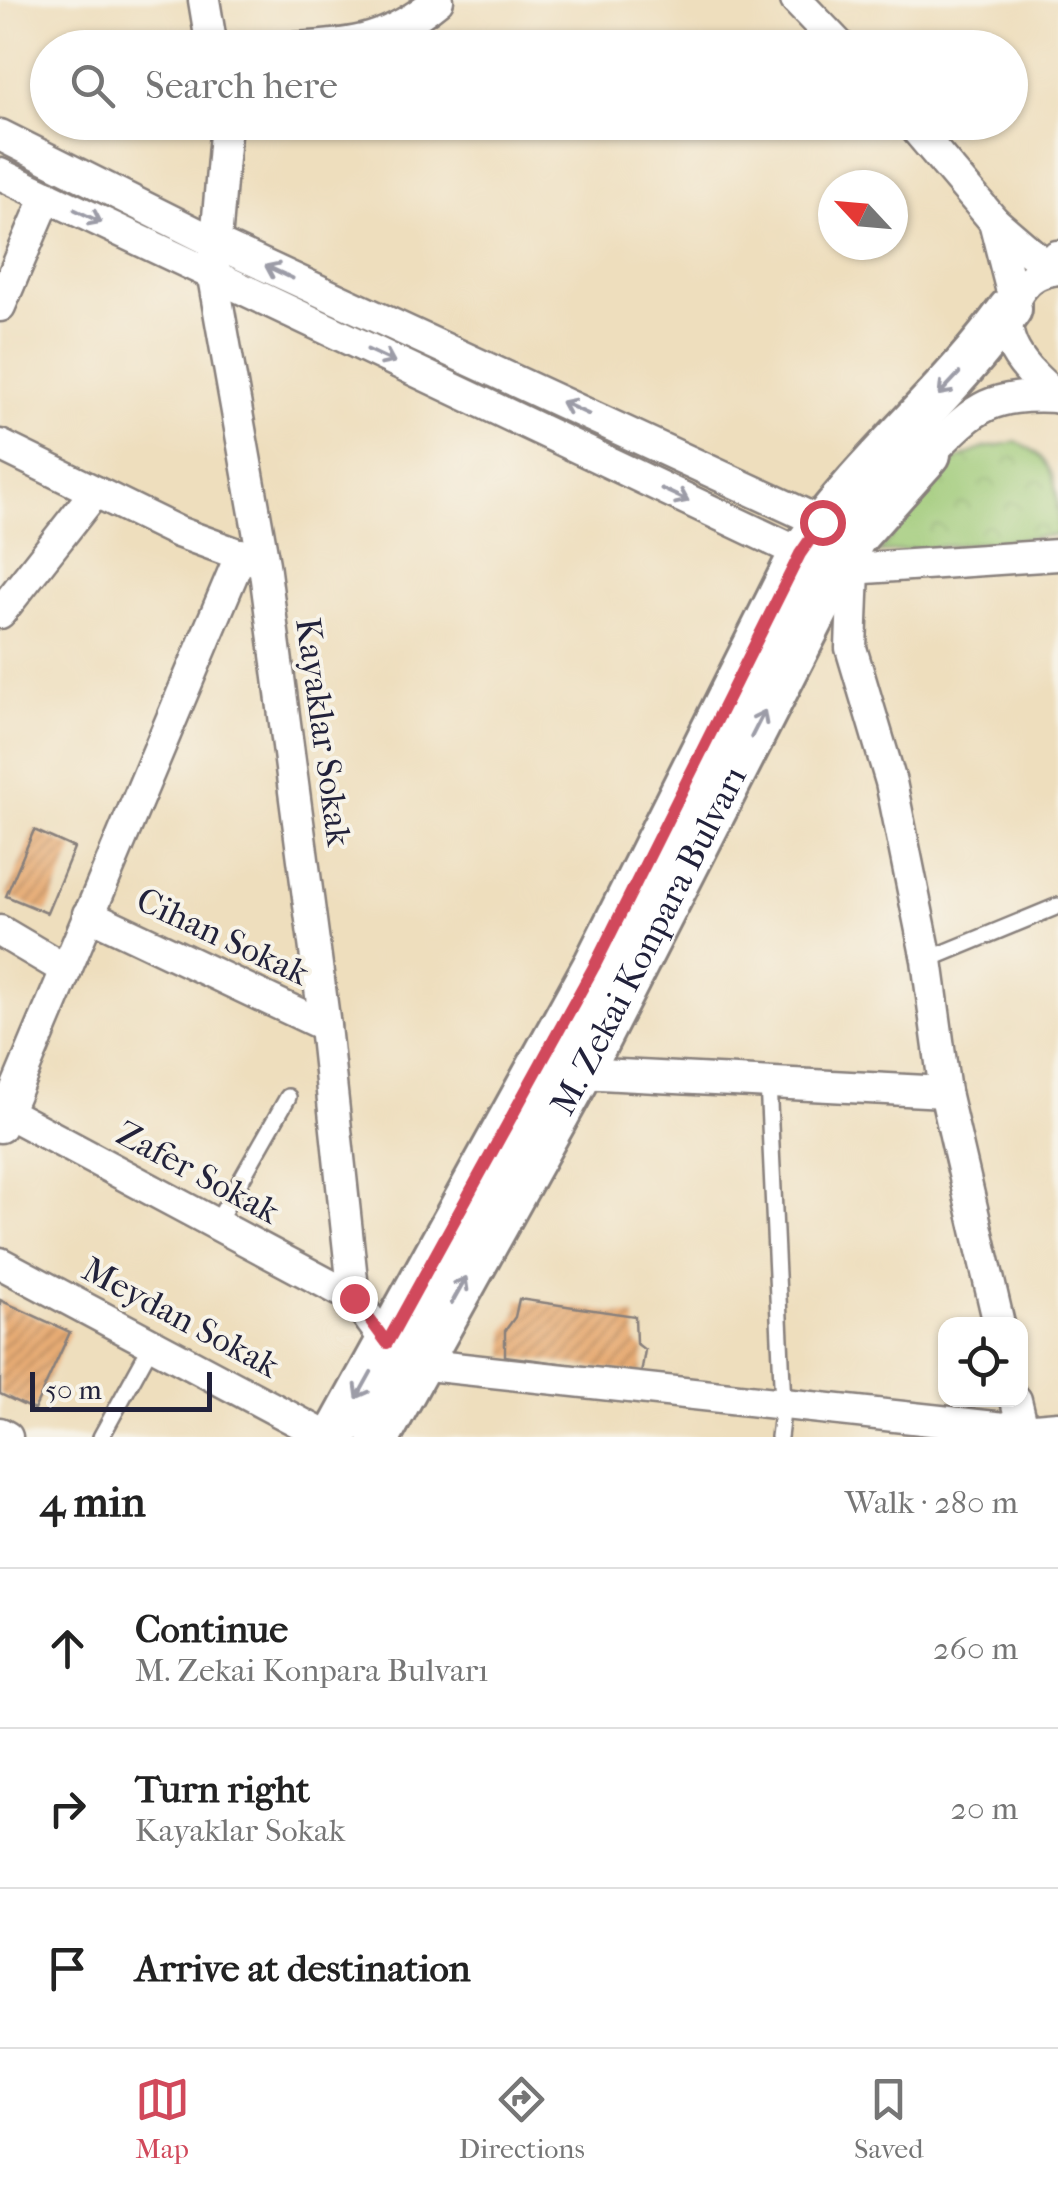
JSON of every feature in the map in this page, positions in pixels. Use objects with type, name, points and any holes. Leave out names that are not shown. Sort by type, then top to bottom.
[{"type":"main road","name":"M. Zekai Konpara Bulvarı","points":[[378,1437],[402,1354],[596,963],[833,551],[1012,304]]},
{"type":"main road","name":"M. Zekai Konpara Bulvarı","points":[[335,1437],[402,1354],[581,1073],[833,551],[928,454]]},
{"type":"street","points":[[204,0],[210,30]]},
{"type":"street","points":[[397,30],[438,0]]},
{"type":"street","points":[[796,0],[825,30]]},
{"type":"street","points":[[0,135],[833,551]]},
{"type":"street","name":"Kayaklar Sokak","points":[[224,140],[213,277],[325,1026],[354,1298]]},
{"type":"street","points":[[925,140],[994,221],[1056,264],[1026,282],[1012,304]]},
{"type":"street","points":[[0,174],[213,277],[833,551],[1058,555]]},
{"type":"street","points":[[0,306],[47,196]]},
{"type":"street","points":[[994,221],[1012,304],[1007,338],[1016,356],[1058,397]]},
{"type":"street","points":[[928,454],[969,414],[988,403],[1009,398],[1058,397]]},
{"type":"street","points":[[0,445],[178,532],[253,559],[88,914],[3,1120]]},
{"type":"street","points":[[0,613],[95,492]]},
{"type":"street","points":[[833,551],[851,648],[892,782],[927,960],[945,1092],[997,1317]]},
{"type":"street","name":"Cihan Sokak","points":[[88,914],[325,1026]]},
{"type":"street","points":[[0,930],[66,970]]},
{"type":"street","points":[[581,1073],[945,1092]]},
{"type":"street","name":"Zafer Sokak","points":[[3,1120],[216,1224],[354,1298]]},
{"type":"street","name":"Meydan Sokak","points":[[0,1263],[326,1437]]},
{"type":"street","points":[[354,1298],[402,1354],[1024,1435],[1058,1427]]},
{"type":"street","points":[[1018,1407],[1024,1435]]},
{"type":"street","points":[[0,1433],[8,1437]]},
{"type":"lane","points":[[927,960],[1058,906]]},
{"type":"lane","points":[[768,1082],[783,1404],[778,1437]]},
{"type":"lane","points":[[216,1224],[288,1097]]},
{"type":"lane","points":[[102,1437],[152,1344]]},
{"type":"green space","points":[[1016,442],[1030,448],[1048,466],[1056,490],[1058,535],[878,553],[953,461],[984,448]]},
{"type":"building","points":[[34,830],[74,848],[47,913],[6,896]]},
{"type":"building","points":[[519,1299],[635,1316],[636,1343],[645,1350],[641,1374],[505,1356],[505,1331],[515,1317]]},
{"type":"building","points":[[0,1300],[70,1332],[34,1410],[0,1394]]},
{"type":"route","points":[[354,1298],[387,1343],[596,963],[800,554],[822,522]]}]
